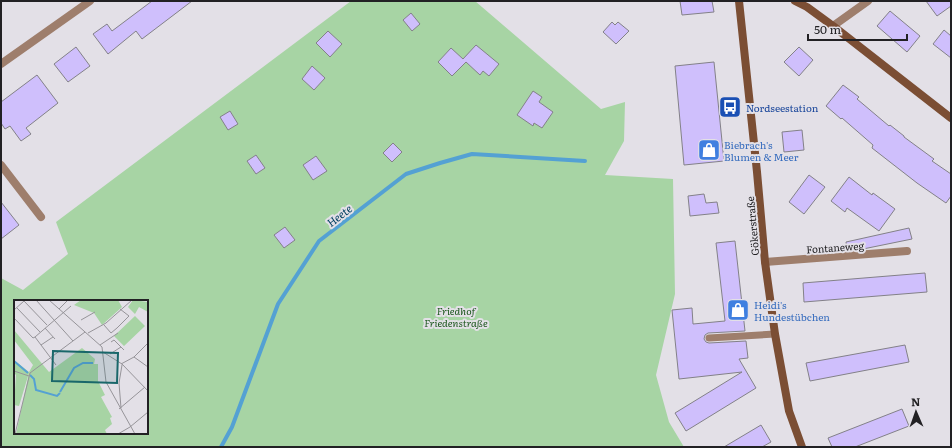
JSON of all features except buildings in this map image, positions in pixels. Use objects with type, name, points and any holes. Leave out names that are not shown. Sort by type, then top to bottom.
[{"type":"main road","name":"Gökerstraße","points":[[739,1],[765,262],[775,334],[789,411],[802,447]]},
{"type":"main road","points":[[795,1],[807,7],[833,26],[951,118]]},
{"type":"street","points":[[1,64],[90,1]]},
{"type":"street","points":[[833,26],[868,1]]},
{"type":"street","points":[[1,165],[41,217]]},
{"type":"street","name":"Fontaneweg","points":[[765,262],[907,251]]},
{"type":"lane","points":[[709,338],[775,334]]},
{"type":"green space","name":"Friedhof Friedenstraße","points":[[351,1],[475,1],[601,109],[625,102],[624,141],[605,175],[673,179],[675,294],[656,375],[669,422],[684,447],[1,447],[1,278],[23,290],[68,254],[56,222]]},
{"type":"waterway","name":"Heete","points":[[221,447],[232,427],[278,304],[319,241],[406,174],[440,163],[472,154],[585,161]]},
{"type":"place","name":"Nordseestation","points":[[730,107]]},
{"type":"place","name":"Biebrach's Blumen & Meer","points":[[709,150]]},
{"type":"place","name":"Heidi's Hundestübchen","points":[[738,310]]}]
